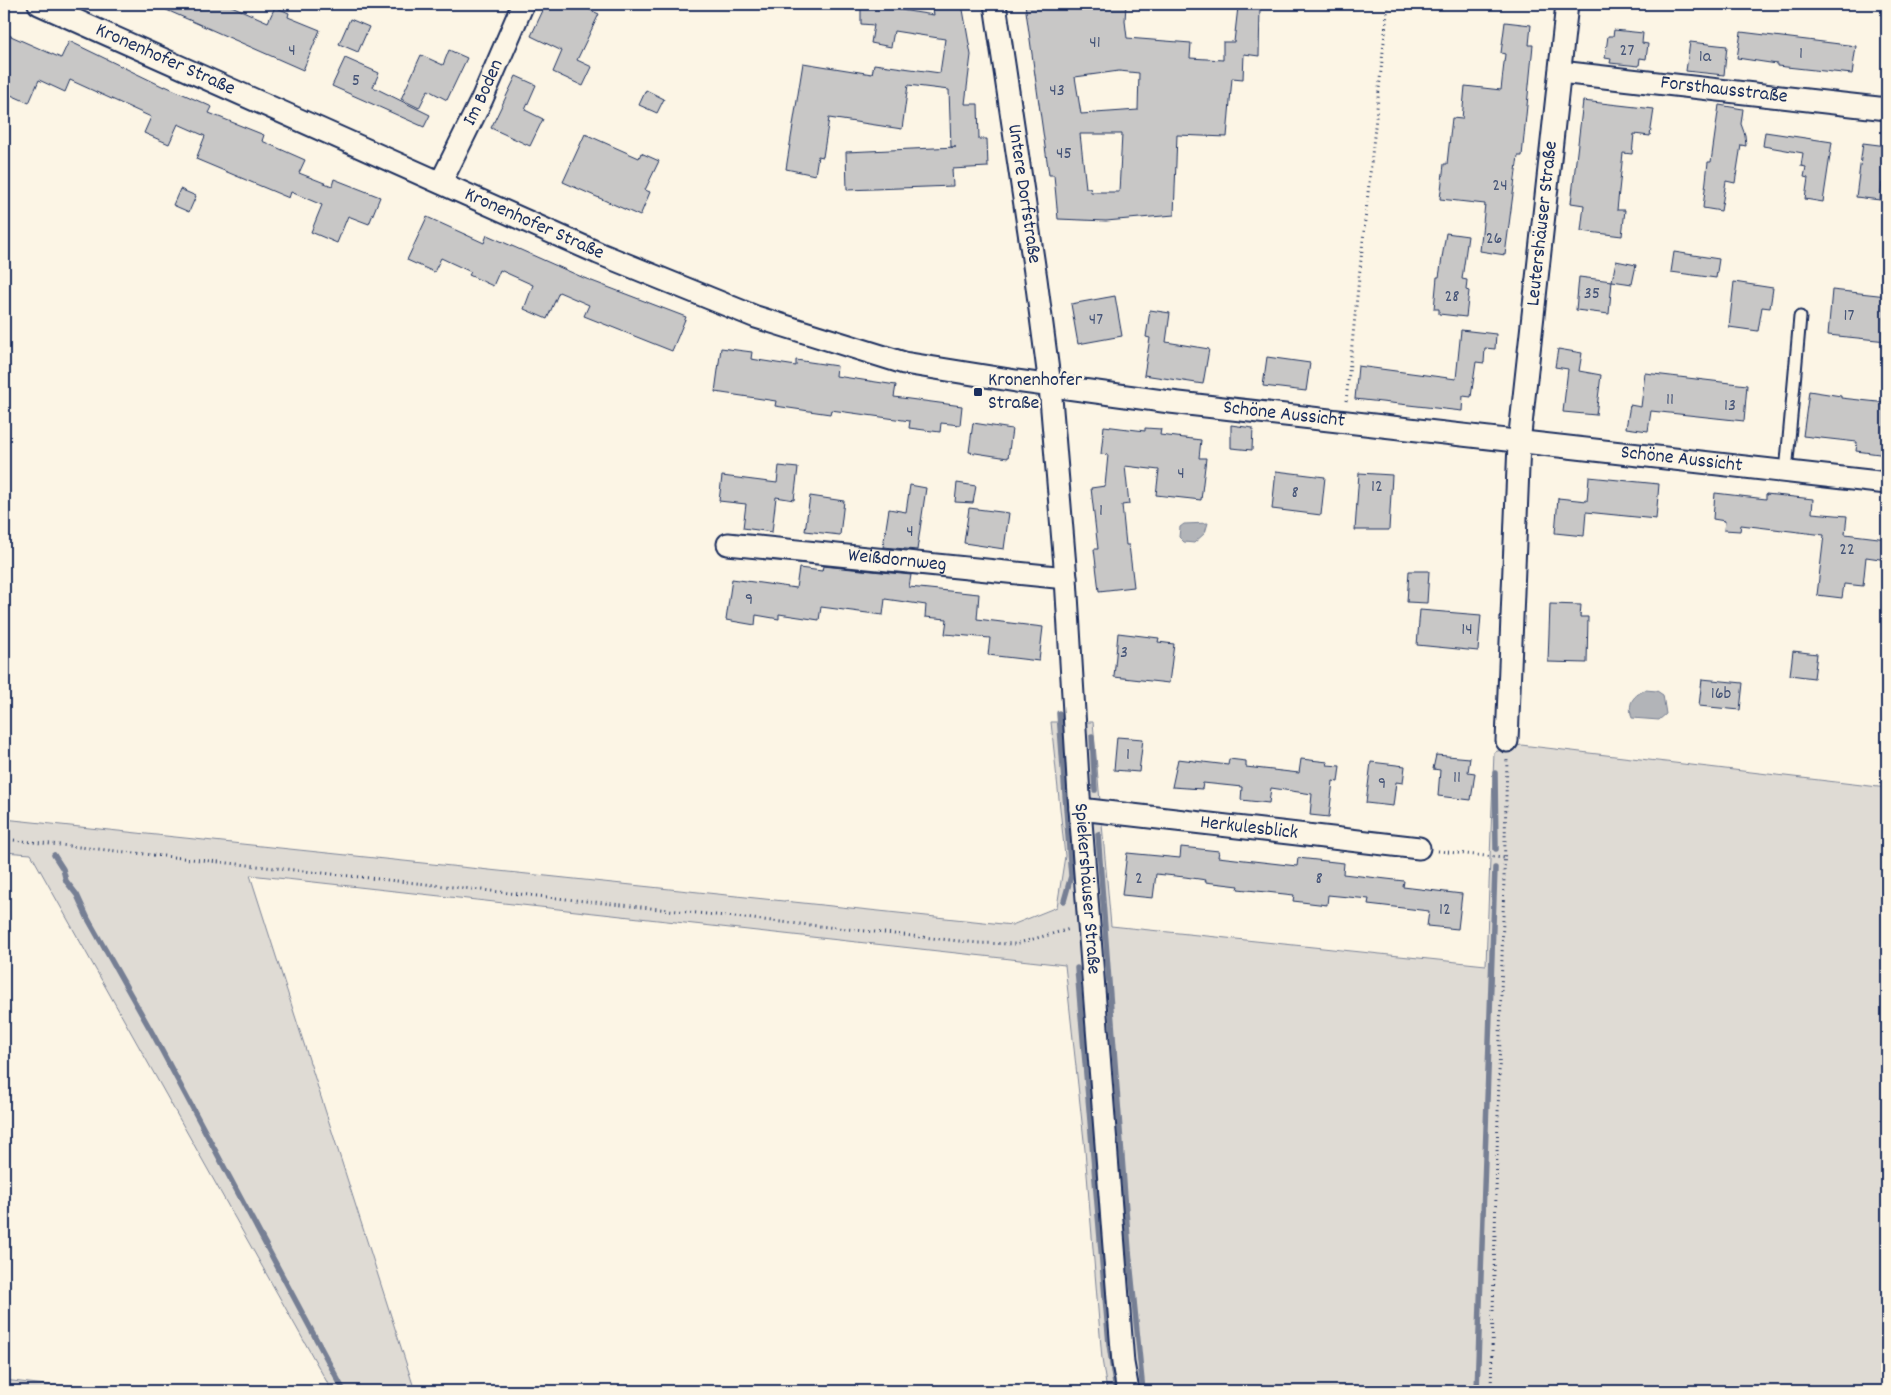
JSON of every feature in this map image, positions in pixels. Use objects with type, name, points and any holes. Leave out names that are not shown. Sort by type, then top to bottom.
[{"type":"street","name":"Kronenhofer Straße","points":[[39,4],[598,253],[756,317],[904,363],[1050,386]]},
{"type":"street","name":"Im Boden","points":[[441,182],[482,99],[523,4]]},
{"type":"street","name":"Untere Dorfstraße","points":[[995,4],[1050,386]]},
{"type":"street","name":"Leutershäuser Straße","points":[[1518,443],[1568,4]]},
{"type":"street","name":"Forsthausstraße","points":[[1560,72],[1887,109]]},
{"type":"street","name":"Schöne Aussicht","points":[[1050,386],[1518,443],[1887,483]]},
{"type":"street","name":"Spiekershäuser Straße","points":[[1050,386],[1066,578],[1080,809],[1123,1363],[1128,1391]]},
{"type":"street","points":[[1507,741],[1518,443]]},
{"type":"street","name":"Weißdornweg","points":[[728,544],[1066,578]]},
{"type":"street","name":"Herkulesblick","points":[[1080,809],[1418,848]]},
{"type":"lane","points":[[1786,472],[1800,317]]},
{"type":"path","points":[[1344,422],[1388,4]]},
{"type":"path","points":[[1491,1391],[1507,741]]},
{"type":"path","points":[[4,839],[978,944],[1015,944],[1089,924]]},
{"type":"path","points":[[1418,848],[1504,858]]},
{"type":"shaded area","points":[[1208,523],[1205,533],[1194,543],[1184,542],[1179,537],[1180,527],[1184,524]]},
{"type":"shaded area","points":[[1645,690],[1657,691],[1663,695],[1666,714],[1659,720],[1632,718],[1630,709],[1632,701],[1636,695]]},
{"type":"shaded area","points":[[1051,722],[1093,722],[1111,926],[1486,965],[1494,752],[1521,745],[1887,788],[1887,1391],[1107,1391],[1102,1359],[1085,1150],[1065,965],[250,875],[415,1391],[332,1391],[31,854],[4,852],[4,819],[1012,925],[1057,907],[1065,856]]},
{"type":"shaded area","points":[[4,1380],[96,1391],[4,1391]]},
{"type":"building","points":[[153,4],[227,4],[268,22],[275,7],[289,13],[288,17],[320,30],[303,70]]},
{"type":"building","points":[[546,4],[577,4],[599,14],[577,60],[592,67],[583,86],[553,72],[562,51],[531,36]]},
{"type":"building","points":[[861,4],[934,15],[932,4],[962,4],[971,55],[965,104],[978,104],[979,139],[987,139],[988,167],[952,169],[953,186],[847,190],[846,152],[956,147],[951,147],[949,90],[908,85],[902,129],[829,118],[823,157],[818,156],[815,175],[786,169],[803,63],[872,74],[874,64],[940,73],[945,39],[894,31],[891,47],[871,43],[874,25],[861,24]]},
{"type":"building","points":[[1025,4],[1126,4],[1127,38],[1191,43],[1190,58],[1223,60],[1223,42],[1234,42],[1238,7],[1260,8],[1259,56],[1244,54],[1243,79],[1232,78],[1227,137],[1177,135],[1174,215],[1106,221],[1058,219],[1054,175],[1049,175]],"holes":[[[1119,71],[1139,73],[1138,110],[1081,114],[1075,77]],[[1080,134],[1122,134],[1119,192],[1091,192],[1090,188],[1086,188]]]},
{"type":"building","points":[[350,19],[369,27],[358,52],[339,44]]},
{"type":"building","points":[[1505,22],[1531,25],[1529,45],[1533,45],[1522,156],[1518,156],[1505,255],[1480,251],[1485,204],[1440,199],[1444,164],[1447,164],[1452,118],[1462,119],[1465,86],[1501,90],[1505,54],[1501,53]]},
{"type":"building","points":[[1614,30],[1643,33],[1642,43],[1648,44],[1646,59],[1640,58],[1639,66],[1610,63],[1611,59],[1605,58],[1608,36],[1613,36]]},
{"type":"building","points":[[1741,32],[1856,46],[1852,74],[1777,66],[1777,64],[1737,58]]},
{"type":"building","points":[[4,33],[61,58],[69,41],[164,87],[212,107],[209,113],[264,135],[262,141],[305,160],[299,173],[332,186],[334,179],[380,197],[369,224],[348,216],[337,243],[311,232],[322,205],[291,192],[289,198],[196,159],[205,136],[178,124],[169,144],[144,133],[151,117],[70,80],[65,92],[39,80],[29,103],[4,92]]},
{"type":"building","points":[[1690,42],[1727,46],[1724,75],[1686,71]]},
{"type":"building","points":[[449,50],[467,58],[447,100],[428,90],[419,108],[401,99],[421,55],[443,65]]},
{"type":"building","points":[[345,58],[379,73],[373,87],[430,115],[424,127],[332,86]]},
{"type":"building","points":[[516,76],[536,85],[525,110],[543,119],[530,146],[491,128]]},
{"type":"building","points":[[646,90],[664,99],[657,113],[639,105]]},
{"type":"building","points":[[1583,101],[1654,109],[1650,136],[1634,134],[1632,154],[1623,153],[1617,210],[1625,210],[1622,236],[1581,231],[1584,205],[1571,203]]},
{"type":"building","points":[[1719,105],[1743,109],[1741,124],[1746,146],[1741,145],[1735,183],[1726,181],[1721,211],[1703,208],[1708,162],[1711,162]]},
{"type":"building","points":[[1765,132],[1832,142],[1823,202],[1805,199],[1808,178],[1804,177],[1806,167],[1801,166],[1803,153],[1763,146]]},
{"type":"building","points":[[585,134],[639,158],[641,153],[659,161],[645,190],[650,192],[640,216],[563,182]]},
{"type":"building","points":[[1863,143],[1887,146],[1887,183],[1882,183],[1880,200],[1856,197]]},
{"type":"building","points":[[180,189],[196,196],[189,212],[173,205]]},
{"type":"building","points":[[427,217],[484,243],[487,235],[584,278],[686,317],[672,351],[584,316],[589,305],[559,292],[547,319],[524,309],[533,285],[500,270],[493,286],[469,275],[471,272],[441,258],[434,272],[407,260]]},
{"type":"building","points":[[1446,233],[1468,236],[1462,279],[1467,280],[1466,290],[1469,291],[1466,317],[1439,314],[1439,309],[1434,309],[1437,277],[1439,277]]},
{"type":"building","points":[[1674,252],[1719,259],[1716,278],[1671,272]]},
{"type":"building","points":[[1616,261],[1636,265],[1632,284],[1612,281]]},
{"type":"building","points":[[1579,277],[1612,281],[1609,314],[1576,310]]},
{"type":"building","points":[[1734,282],[1773,288],[1770,308],[1762,307],[1758,331],[1729,327]]},
{"type":"building","points":[[1832,290],[1887,296],[1887,341],[1828,335]]},
{"type":"building","points":[[1115,296],[1122,336],[1078,344],[1071,304]]},
{"type":"building","points":[[1150,310],[1170,313],[1166,342],[1209,349],[1203,384],[1144,375],[1150,338],[1146,337]]},
{"type":"building","points":[[1461,330],[1496,334],[1495,349],[1485,348],[1484,363],[1476,362],[1471,397],[1463,396],[1462,411],[1355,399],[1358,366],[1456,379]]},
{"type":"building","points":[[721,348],[752,352],[751,359],[796,366],[796,360],[837,366],[836,376],[896,385],[894,397],[962,406],[960,425],[941,423],[940,432],[909,428],[910,421],[831,410],[830,414],[775,406],[776,401],[715,392]]},
{"type":"building","points":[[1558,349],[1582,353],[1579,371],[1601,375],[1596,415],[1563,412],[1568,369],[1555,367]]},
{"type":"building","points":[[1267,357],[1310,363],[1306,391],[1263,386]]},
{"type":"building","points":[[1645,373],[1747,385],[1744,421],[1651,411],[1648,431],[1626,428],[1630,405],[1641,407]]},
{"type":"building","points":[[1809,391],[1841,396],[1841,398],[1887,403],[1887,455],[1856,451],[1857,442],[1803,436]]},
{"type":"building","points":[[973,423],[1012,429],[1008,458],[969,452]]},
{"type":"building","points":[[1231,425],[1253,428],[1252,450],[1231,448]]},
{"type":"building","points":[[1104,426],[1145,431],[1145,428],[1161,429],[1160,435],[1201,440],[1199,458],[1206,458],[1201,500],[1156,495],[1159,470],[1125,466],[1129,504],[1122,505],[1126,545],[1129,545],[1134,587],[1099,591],[1094,549],[1098,549],[1091,488],[1105,486],[1108,455],[1101,454]]},
{"type":"building","points":[[779,466],[798,468],[794,500],[776,497],[772,532],[743,528],[746,504],[719,501],[722,476],[777,483]]},
{"type":"building","points":[[1276,471],[1325,477],[1321,515],[1272,509]]},
{"type":"building","points":[[1359,473],[1392,475],[1389,530],[1355,530]]},
{"type":"building","points":[[1589,477],[1659,484],[1656,519],[1586,512],[1584,536],[1555,533],[1558,498],[1587,501]]},
{"type":"building","points":[[957,483],[976,486],[973,503],[955,502]]},
{"type":"building","points":[[910,485],[926,488],[917,550],[883,547],[889,509],[906,512]]},
{"type":"building","points":[[1715,493],[1766,499],[1766,494],[1813,499],[1812,513],[1847,516],[1845,534],[1887,539],[1887,560],[1866,557],[1863,586],[1844,584],[1842,598],[1817,595],[1824,535],[1741,525],[1740,531],[1724,530],[1725,521],[1713,519]]},
{"type":"building","points":[[810,496],[844,501],[840,535],[805,531]]},
{"type":"building","points":[[969,508],[1009,513],[1004,549],[964,543]]},
{"type":"building","points":[[823,566],[911,575],[909,587],[979,594],[977,619],[1043,627],[1039,661],[988,655],[990,638],[945,634],[947,619],[925,617],[926,605],[885,599],[883,615],[821,607],[819,620],[779,614],[779,619],[756,615],[755,625],[726,620],[732,579],[796,588],[799,568],[822,571]]},
{"type":"building","points":[[1409,571],[1429,571],[1427,603],[1407,602]]},
{"type":"building","points":[[1550,604],[1581,605],[1580,617],[1588,617],[1587,663],[1548,662]]},
{"type":"building","points":[[1420,610],[1481,615],[1478,651],[1417,645]]},
{"type":"building","points":[[1118,633],[1159,638],[1158,642],[1174,644],[1169,683],[1114,677]]},
{"type":"building","points":[[1793,651],[1817,654],[1814,678],[1790,675]]},
{"type":"building","points":[[1702,679],[1743,683],[1740,710],[1699,706]]},
{"type":"building","points":[[1117,737],[1143,739],[1139,772],[1114,770]]},
{"type":"building","points":[[1436,755],[1470,758],[1468,772],[1475,773],[1471,800],[1438,796],[1440,770],[1433,769]]},
{"type":"building","points":[[1178,759],[1228,765],[1229,759],[1246,761],[1246,767],[1299,773],[1301,759],[1328,762],[1327,765],[1340,766],[1338,782],[1333,781],[1329,817],[1310,815],[1312,794],[1271,788],[1269,803],[1241,800],[1242,787],[1203,783],[1202,789],[1172,787]]},
{"type":"building","points":[[1371,762],[1405,766],[1403,783],[1396,782],[1393,806],[1366,803]]},
{"type":"building","points":[[1181,847],[1219,851],[1218,857],[1297,866],[1298,858],[1344,863],[1343,874],[1404,881],[1403,887],[1462,894],[1458,929],[1427,926],[1429,911],[1368,904],[1369,899],[1328,895],[1327,905],[1293,901],[1294,895],[1238,889],[1239,886],[1156,874],[1153,898],[1122,895],[1127,853],[1180,858]]},
{"type":"waterway","points":[[1059,713],[1071,876],[1064,901]]},
{"type":"waterway","points":[[1092,736],[1095,790]]},
{"type":"waterway","points":[[1495,773],[1496,849]]},
{"type":"waterway","points":[[1098,834],[1129,1251],[1143,1391]]},
{"type":"waterway","points":[[54,855],[63,869],[66,881],[77,895],[88,919],[154,1036],[344,1391]]},
{"type":"waterway","points":[[1477,1391],[1495,868]]},
{"type":"waterway","points":[[1077,968],[1109,1344],[1116,1391]]},
{"type":"place","name":"Kronenhofer Straße","points":[[978,392]]}]
